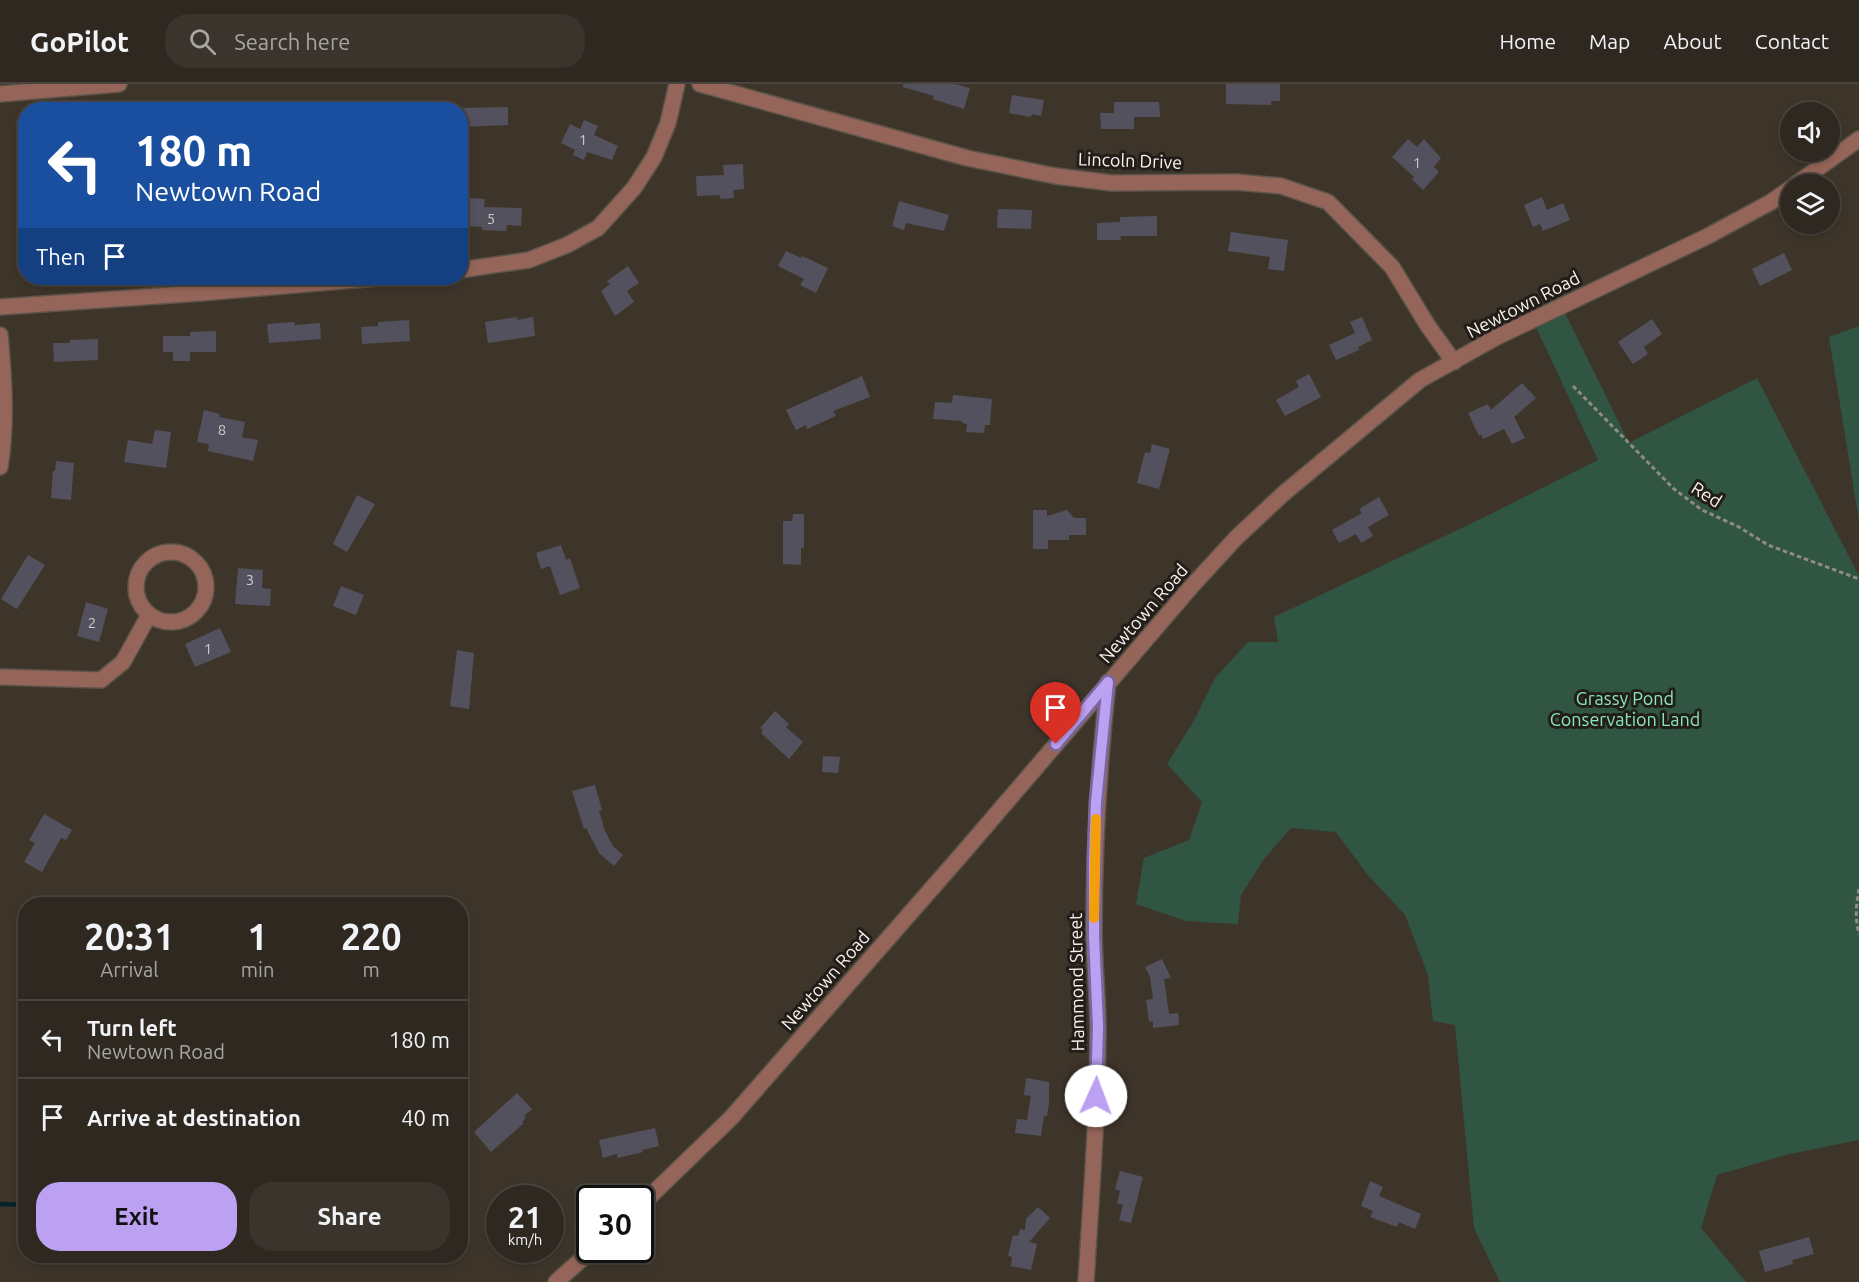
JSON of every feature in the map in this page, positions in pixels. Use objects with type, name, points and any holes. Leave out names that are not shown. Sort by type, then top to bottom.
[{"type":"street","points":[[0,94],[119,84]]},
{"type":"street","points":[[468,269],[529,260],[567,245],[598,228],[634,188],[654,157],[668,123],[677,84]]},
{"type":"street","name":"Lincoln Drive","points":[[700,84],[967,158],[1055,176],[1112,183],[1236,182],[1281,186],[1328,202],[1392,267],[1428,326],[1454,362]]},
{"type":"street","points":[[1810,174],[1859,139]]},
{"type":"street","name":"Newtown Road","points":[[654,1192],[731,1118],[1191,587],[1236,538],[1283,494],[1420,380],[1523,324],[1708,236],[1780,196]]},
{"type":"street","points":[[0,307],[295,285]]},
{"type":"street","points":[[0,335],[3,370],[3,444],[0,467]]},
{"type":"street","points":[[166,551],[175,551],[192,558],[203,573],[206,582],[206,591],[199,608],[184,619],[175,622],[157,620],[149,615],[142,608],[136,591],[138,573],[142,565],[157,554],[166,551]]},
{"type":"street","points":[[0,677],[101,680],[123,662],[149,615]]},
{"type":"street","name":"Hammond Street","points":[[1086,1282],[1093,1173],[1098,1027],[1094,936],[1094,860],[1097,790],[1108,682]]},
{"type":"street","points":[[556,1282],[577,1263]]},
{"type":"path","name":"Red","points":[[1573,386],[1674,489],[1702,510],[1739,527],[1768,545],[1859,579]]},
{"type":"path","points":[[1859,889],[1857,900],[1859,934]]},
{"type":"green space","name":"Grassy Pond Conservation Land","points":[[1565,313],[1629,443],[1757,378],[1859,576],[1859,1140],[1785,1155],[1717,1175],[1701,1228],[1746,1282],[1500,1282],[1474,1228],[1455,1025],[1433,1021],[1428,975],[1405,915],[1367,874],[1336,832],[1291,828],[1264,859],[1241,895],[1238,924],[1186,921],[1136,904],[1144,858],[1189,840],[1202,802],[1167,764],[1195,719],[1215,678],[1248,642],[1278,642],[1274,617],[1485,517],[1598,460],[1536,327]]},
{"type":"green space","points":[[1859,326],[1859,521],[1829,337]]},
{"type":"building","points":[[903,84],[955,84],[970,88],[964,109],[933,99],[934,96],[903,87]]},
{"type":"building","points":[[1226,84],[1280,84],[1280,101],[1271,101],[1271,105],[1226,104]]},
{"type":"building","points":[[1012,95],[1044,100],[1041,116],[1032,114],[1031,117],[1009,113]]},
{"type":"building","points":[[1114,102],[1159,102],[1160,117],[1134,117],[1134,129],[1101,129],[1100,113],[1114,113]]},
{"type":"building","points":[[508,107],[508,125],[468,127],[468,108]]},
{"type":"building","points":[[584,120],[598,126],[594,135],[618,146],[612,160],[587,152],[584,160],[573,155],[575,150],[561,143],[570,124],[580,129]]},
{"type":"building","points":[[1408,139],[1417,147],[1424,139],[1441,158],[1434,167],[1439,172],[1423,190],[1412,179],[1414,177],[1392,157]]},
{"type":"building","points":[[743,164],[744,189],[733,190],[734,198],[720,199],[720,195],[697,196],[696,176],[724,175],[723,165]]},
{"type":"building","points":[[1542,197],[1547,210],[1563,203],[1570,220],[1543,231],[1540,224],[1533,227],[1524,205]]},
{"type":"building","points":[[469,198],[485,199],[484,207],[522,208],[521,226],[507,225],[506,231],[482,230],[482,227],[468,226]]},
{"type":"building","points":[[899,201],[949,215],[944,231],[906,223],[904,230],[892,226]]},
{"type":"building","points":[[998,209],[1032,210],[1031,229],[997,228]]},
{"type":"building","points":[[1157,216],[1157,236],[1120,236],[1121,240],[1097,240],[1097,223],[1120,222],[1120,217]]},
{"type":"building","points":[[1231,232],[1288,240],[1284,271],[1268,269],[1270,257],[1228,251]]},
{"type":"building","points":[[786,251],[828,268],[816,293],[800,285],[804,279],[778,266]]},
{"type":"building","points":[[1784,253],[1792,270],[1760,286],[1752,269]]},
{"type":"building","points":[[628,266],[639,283],[627,291],[634,302],[615,316],[601,291],[610,284],[607,281]]},
{"type":"building","points":[[517,317],[517,320],[533,317],[535,336],[488,343],[485,322]]},
{"type":"building","points":[[1362,317],[1372,340],[1358,347],[1359,350],[1336,360],[1329,345],[1355,333],[1350,322]]},
{"type":"building","points":[[1652,319],[1662,334],[1644,347],[1648,354],[1633,364],[1618,342]]},
{"type":"building","points":[[409,320],[410,341],[362,344],[361,327],[378,326],[378,322]]},
{"type":"building","points":[[294,322],[295,325],[320,323],[321,339],[269,343],[267,324]]},
{"type":"building","points":[[216,331],[216,352],[190,352],[190,361],[173,361],[173,352],[163,352],[163,336],[190,336],[190,332]]},
{"type":"building","points":[[98,339],[98,360],[54,362],[53,343]]},
{"type":"building","points":[[1309,374],[1321,397],[1285,416],[1276,400],[1299,387],[1296,381]]},
{"type":"building","points":[[862,376],[870,397],[833,411],[836,416],[807,429],[806,425],[796,430],[786,410]]},
{"type":"building","points":[[1522,383],[1536,398],[1514,417],[1525,438],[1512,444],[1504,429],[1483,439],[1481,434],[1479,436],[1468,413],[1488,404],[1491,410]]},
{"type":"building","points":[[953,395],[992,399],[990,425],[985,425],[984,433],[966,432],[967,424],[962,421],[933,419],[935,402],[952,403]]},
{"type":"building","points":[[204,410],[220,414],[219,417],[245,422],[242,437],[258,440],[253,461],[208,451],[209,444],[197,442]]},
{"type":"building","points":[[155,430],[171,432],[166,468],[124,462],[128,440],[152,444]]},
{"type":"building","points":[[1152,444],[1170,449],[1159,489],[1137,483],[1145,452],[1150,453]]},
{"type":"building","points":[[56,461],[74,463],[71,500],[51,498]]},
{"type":"building","points":[[357,495],[375,504],[347,552],[333,544]]},
{"type":"building","points":[[1379,497],[1389,515],[1368,527],[1373,536],[1361,543],[1356,534],[1339,543],[1332,530],[1362,513],[1359,509]]},
{"type":"building","points":[[1033,510],[1047,510],[1047,516],[1067,510],[1074,518],[1086,518],[1086,535],[1069,535],[1069,540],[1048,540],[1048,549],[1033,549]]},
{"type":"building","points":[[793,514],[804,514],[804,548],[801,548],[801,565],[783,564],[783,521],[792,521]]},
{"type":"building","points":[[561,545],[566,560],[570,558],[580,588],[560,595],[550,566],[541,569],[536,553]]},
{"type":"building","points":[[28,555],[45,565],[17,609],[1,599]]},
{"type":"building","points":[[238,568],[263,570],[262,588],[271,589],[270,606],[235,604]]},
{"type":"building","points":[[341,586],[364,595],[356,615],[333,606]]},
{"type":"building","points":[[86,602],[108,609],[99,642],[77,636]]},
{"type":"building","points":[[220,628],[231,652],[195,667],[185,644]]},
{"type":"building","points":[[457,650],[474,653],[469,709],[450,706]]},
{"type":"building","points":[[775,711],[789,724],[786,727],[803,742],[789,759],[761,733],[763,730],[760,728]]},
{"type":"building","points":[[823,756],[840,757],[838,773],[822,772]]},
{"type":"building","points":[[595,785],[605,831],[613,846],[623,855],[614,866],[599,853],[586,828],[584,829],[572,791]]},
{"type":"building","points":[[44,814],[72,830],[66,840],[61,838],[42,872],[24,862],[35,843],[29,840]]},
{"type":"building","points":[[1162,959],[1171,978],[1164,979],[1169,1014],[1178,1013],[1179,1025],[1153,1028],[1153,1021],[1149,1022],[1146,1000],[1153,999],[1150,977],[1145,967]]},
{"type":"building","points":[[1026,1078],[1049,1082],[1049,1104],[1047,1116],[1044,1116],[1041,1136],[1015,1133],[1017,1119],[1027,1120],[1031,1096],[1024,1095]]},
{"type":"building","points":[[517,1093],[532,1109],[524,1116],[526,1118],[522,1122],[524,1123],[491,1152],[474,1132]]},
{"type":"building","points":[[655,1128],[659,1146],[618,1158],[617,1154],[603,1158],[599,1140]]},
{"type":"building","points":[[1120,1171],[1143,1177],[1131,1223],[1119,1220],[1123,1205],[1117,1203],[1120,1191],[1115,1189]]},
{"type":"building","points":[[1370,1181],[1383,1187],[1379,1196],[1421,1214],[1415,1229],[1399,1222],[1397,1227],[1370,1217],[1373,1211],[1361,1206]]},
{"type":"building","points":[[1038,1207],[1050,1218],[1029,1242],[1037,1244],[1031,1270],[1011,1266],[1012,1257],[1008,1256],[1013,1235],[1018,1236],[1020,1229],[1025,1230],[1026,1219]]},
{"type":"building","points":[[1809,1237],[1814,1254],[1792,1260],[1793,1264],[1765,1272],[1759,1251]]},
{"type":"waterway","points":[[0,1204],[18,1205]]},
{"type":"slow traffic","points":[[1094,918],[1096,819]]},
{"type":"route","points":[[1056,744],[1108,682],[1096,802],[1094,860],[1094,936],[1098,1027],[1096,1096]]}]
